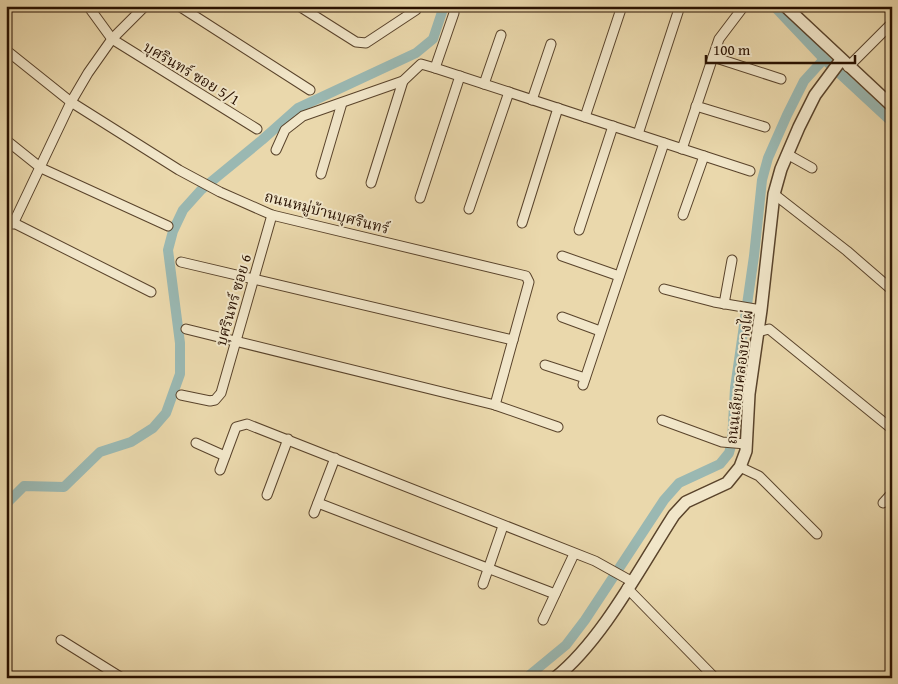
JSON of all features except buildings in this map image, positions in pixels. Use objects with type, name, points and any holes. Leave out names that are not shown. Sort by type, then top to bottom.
[{"type":"street","points":[[88,6],[112,39]]},
{"type":"street","points":[[145,6],[112,39],[88,74],[71,102],[41,168],[9,221],[151,292]]},
{"type":"street","points":[[178,6],[310,90]]},
{"type":"street","points":[[298,6],[356,42],[366,44],[416,10],[416,6]]},
{"type":"street","points":[[585,117],[622,6]]},
{"type":"street","points":[[638,134],[680,6]]},
{"type":"street","points":[[682,149],[719,39],[744,6]]},
{"type":"street","points":[[785,6],[842,64],[892,106]]},
{"type":"street","points":[[885,6],[892,8]]},
{"type":"street","points":[[435,68],[454,13]]},
{"type":"street","points":[[842,64],[892,23]]},
{"type":"street","points":[[484,84],[501,35]]},
{"type":"street","name":"บุศรินทร์ ซอย 5/1","points":[[112,39],[257,129]]},
{"type":"street","points":[[532,100],[551,44]]},
{"type":"street","name":"ถนนหมู่บ้านบุศรินทร์","points":[[6,50],[71,102],[199,182],[272,215],[524,275],[529,282],[513,340]]},
{"type":"street","points":[[713,57],[782,79]]},
{"type":"street","points":[[276,150],[285,130],[303,116],[403,81],[421,64],[750,172]]},
{"type":"street","name":"ถนนเลียบคลองบางไผ่","points":[[555,678],[575,663],[627,582],[686,502],[727,482],[740,467],[758,332],[756,309],[774,194],[787,154],[816,96],[842,64]]},
{"type":"street","points":[[420,198],[460,76]]},
{"type":"street","points":[[371,183],[403,81]]},
{"type":"street","points":[[470,210],[508,92]]},
{"type":"street","points":[[321,174],[342,103]]},
{"type":"street","points":[[696,106],[765,126]]},
{"type":"street","points":[[522,223],[558,108]]},
{"type":"street","points":[[578,230],[613,126]]},
{"type":"street","points":[[6,140],[41,168],[168,226]]},
{"type":"street","points":[[545,365],[584,381],[664,143]]},
{"type":"street","points":[[787,154],[812,168]]},
{"type":"street","points":[[683,215],[704,156]]},
{"type":"street","points":[[774,194],[847,251],[892,290]]},
{"type":"street","name":"บุศรินทร์ ซอย 6","points":[[181,395],[210,401],[215,400],[221,393],[272,215]]},
{"type":"street","points":[[562,256],[619,276]]},
{"type":"street","points":[[724,304],[732,260]]},
{"type":"street","points":[[181,262],[253,277],[513,340],[495,405]]},
{"type":"street","points":[[664,289],[724,304],[756,309]]},
{"type":"street","points":[[562,317],[600,331]]},
{"type":"street","points":[[186,329],[495,405],[558,427]]},
{"type":"street","points":[[758,332],[769,329],[892,428]]},
{"type":"street","points":[[662,420],[728,443],[743,444]]},
{"type":"street","points":[[220,470],[239,424],[247,424],[606,566],[627,582],[715,678]]},
{"type":"street","points":[[267,495],[288,439]]},
{"type":"street","points":[[196,443],[225,456]]},
{"type":"street","points":[[314,513],[335,458]]},
{"type":"street","points":[[740,467],[759,476],[817,534]]},
{"type":"street","points":[[883,503],[892,493]]},
{"type":"street","points":[[318,504],[556,594]]},
{"type":"street","points":[[483,584],[503,526]]},
{"type":"street","points":[[543,620],[574,554]]},
{"type":"street","points":[[61,640],[122,678]]},
{"type":"waterway","points":[[6,504],[24,486],[64,487],[100,452],[131,442],[153,428],[166,413],[180,374],[180,343],[168,250],[173,231],[183,210],[201,190],[298,108],[416,53],[433,39],[444,6]]},
{"type":"waterway","points":[[774,6],[824,59],[892,122]]},
{"type":"waterway","points":[[526,678],[566,645],[585,620],[664,500],[679,483],[720,464],[729,453],[732,442],[735,388],[754,256],[762,180],[768,158],[804,81],[824,59]]}]
